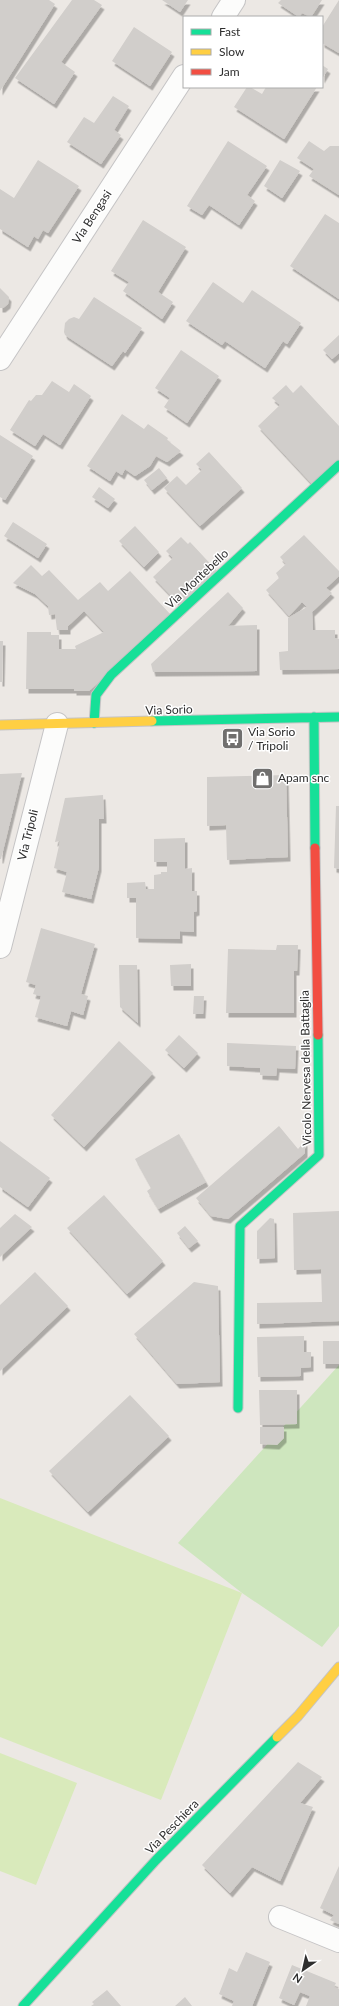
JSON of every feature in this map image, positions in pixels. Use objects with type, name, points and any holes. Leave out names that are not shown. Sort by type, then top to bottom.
[{"type":"street","points":[[224,16],[234,0]]},
{"type":"street","name":"Via Bengasi","points":[[0,359],[183,78]]},
{"type":"street","name":"Via Montebello","points":[[94,723],[96,695],[111,675],[339,465]]},
{"type":"street","name":"Vicolo Nervesa della Battaglia","points":[[238,1408],[240,1226],[319,1155],[314,717]]},
{"type":"street","name":"Via Sorio","points":[[0,725],[339,717]]},
{"type":"street","name":"Via Tripoli","points":[[0,947],[57,724]]},
{"type":"street","name":"Via Peschiera","points":[[23,2006],[156,1860],[298,1716],[339,1667]]},
{"type":"street","points":[[280,1917],[339,1941]]},
{"type":"green space","points":[[339,1365],[339,1626],[322,1647],[242,1593],[178,1543]]},
{"type":"green space","points":[[0,1498],[242,1593],[161,1800],[0,1737]]},
{"type":"green space","points":[[0,1753],[77,1783],[36,1885],[0,1871]]},
{"type":"building","points":[[0,0],[49,0],[55,4],[0,91]]},
{"type":"building","points":[[72,0],[94,0],[102,5],[61,62],[75,72],[54,104],[15,78]]},
{"type":"building","points":[[162,0],[188,0],[180,12]]},
{"type":"building","points":[[281,0],[322,0],[312,16],[302,13],[300,16],[298,16],[278,3]]},
{"type":"building","points":[[339,0],[339,53],[323,44],[323,25]]},
{"type":"building","points":[[134,27],[172,52],[150,86],[112,61]]},
{"type":"building","points":[[323,66],[328,69],[323,77]]},
{"type":"building","points":[[246,88],[252,88],[262,94],[265,88],[316,88],[284,139],[234,107]]},
{"type":"building","points":[[113,96],[129,106],[114,130],[121,135],[101,164],[67,142],[84,117],[94,123]]},
{"type":"building","points":[[228,141],[267,166],[247,195],[255,201],[239,225],[209,205],[202,215],[187,206]]},
{"type":"building","points":[[309,141],[324,151],[330,146],[339,146],[339,195],[309,176],[314,169],[297,158]]},
{"type":"building","points":[[38,160],[79,186],[48,233],[43,230],[38,239],[34,236],[28,247],[0,229],[0,189],[14,198]]},
{"type":"building","points":[[280,160],[300,171],[282,198],[264,186]]},
{"type":"building","points":[[325,214],[339,223],[339,299],[290,266]]},
{"type":"building","points":[[143,220],[186,247],[158,292],[173,302],[162,319],[123,291],[129,282],[111,271]]},
{"type":"building","points":[[213,282],[243,303],[252,290],[301,323],[287,344],[283,341],[265,368],[225,341],[222,345],[186,321]]},
{"type":"building","points":[[0,288],[9,297],[8,304],[3,308],[0,308]]},
{"type":"building","points":[[94,297],[142,328],[125,353],[123,351],[112,366],[65,335],[64,332],[65,323],[74,317],[79,319]]},
{"type":"building","points":[[339,335],[339,353],[332,359],[323,350]]},
{"type":"building","points":[[181,350],[219,376],[187,423],[164,407],[170,398],[155,388]]},
{"type":"building","points":[[52,381],[69,392],[74,384],[91,396],[60,445],[43,434],[35,446],[10,430],[29,400],[31,401],[36,395],[42,395]]},
{"type":"building","points":[[286,385],[293,393],[301,385],[339,426],[339,460],[312,484],[258,426],[280,405],[272,398]]},
{"type":"building","points":[[122,414],[144,429],[148,424],[168,438],[167,440],[181,451],[167,462],[156,456],[150,466],[135,476],[125,469],[122,475],[116,471],[110,481],[87,466]]},
{"type":"building","points":[[0,435],[33,456],[5,500],[0,497]]},
{"type":"building","points":[[209,452],[242,488],[200,526],[164,488],[177,476],[186,485],[202,470],[196,464]]},
{"type":"building","points":[[159,468],[167,478],[152,490],[144,480]]},
{"type":"building","points":[[99,487],[115,499],[108,508],[92,497]]},
{"type":"building","points":[[13,522],[47,544],[38,558],[4,536]]},
{"type":"building","points":[[135,526],[159,552],[144,567],[119,541]]},
{"type":"building","points":[[304,535],[339,571],[339,576],[326,588],[332,593],[312,612],[313,630],[335,630],[335,638],[339,639],[339,669],[280,670],[279,652],[288,651],[288,618],[307,607],[302,602],[289,616],[266,590],[279,578],[276,573],[286,564],[280,557]]},
{"type":"building","points":[[181,537],[188,544],[190,542],[218,572],[181,606],[153,577],[173,558],[166,551]]},
{"type":"building","points":[[31,565],[42,576],[49,570],[78,600],[100,582],[108,591],[130,571],[171,615],[89,691],[74,691],[74,689],[26,689],[27,632],[51,632],[51,635],[59,635],[59,649],[76,649],[75,646],[104,632],[84,611],[68,626],[68,630],[57,630],[55,614],[49,615],[48,606],[35,594],[13,583]]},
{"type":"building","points":[[228,592],[243,608],[228,626],[257,625],[257,671],[153,672],[151,664]]},
{"type":"building","points":[[0,641],[3,641],[2,682],[0,682]]},
{"type":"building","points":[[22,773],[1,859],[0,859],[0,774]]},
{"type":"building","points":[[286,775],[288,857],[227,860],[226,825],[207,826],[207,777]]},
{"type":"building","points":[[103,795],[104,819],[99,819],[99,867],[91,899],[62,892],[67,872],[54,868],[60,841],[55,842],[65,798]]},
{"type":"building","points":[[336,806],[339,806],[339,869],[334,868]]},
{"type":"building","points":[[185,838],[185,869],[192,868],[192,891],[197,891],[197,911],[194,912],[194,932],[180,931],[180,939],[136,938],[136,898],[127,898],[127,883],[145,882],[146,889],[154,889],[154,875],[161,874],[161,872],[167,872],[167,862],[154,862],[154,839]]},
{"type":"building","points":[[41,928],[95,944],[81,994],[88,996],[83,1015],[71,1011],[67,1026],[35,1017],[41,996],[33,994],[36,985],[26,982]]},
{"type":"building","points":[[277,945],[298,945],[297,971],[294,971],[294,1013],[226,1013],[228,949],[276,950]]},
{"type":"building","points":[[191,964],[191,986],[171,986],[170,965]]},
{"type":"building","points":[[119,965],[137,965],[138,1023],[120,1007]]},
{"type":"building","points":[[194,996],[204,996],[203,1014],[193,1014]]},
{"type":"building","points":[[179,1035],[198,1053],[184,1068],[165,1050]]},
{"type":"building","points":[[119,1041],[153,1073],[84,1147],[51,1115]]},
{"type":"building","points":[[227,1043],[296,1046],[295,1069],[277,1068],[276,1076],[260,1075],[260,1068],[227,1066]]},
{"type":"building","points":[[279,1126],[298,1149],[305,1141],[305,1153],[228,1219],[211,1216],[196,1198]]},
{"type":"building","points":[[179,1134],[206,1182],[158,1209],[147,1191],[151,1188],[135,1159]]},
{"type":"building","points":[[0,1141],[50,1178],[28,1207],[0,1187]]},
{"type":"building","points":[[104,1195],[163,1261],[127,1294],[67,1228]]},
{"type":"building","points":[[339,1211],[339,1321],[257,1324],[257,1303],[322,1302],[321,1269],[294,1270],[293,1213]]},
{"type":"building","points":[[15,1214],[32,1227],[0,1257],[0,1228]]},
{"type":"building","points":[[270,1218],[274,1219],[275,1258],[257,1259],[257,1231]]},
{"type":"building","points":[[185,1226],[198,1241],[189,1248],[177,1233]]},
{"type":"building","points":[[35,1272],[68,1306],[0,1371],[0,1305]]},
{"type":"building","points":[[194,1282],[218,1286],[220,1382],[177,1384],[134,1334]]},
{"type":"building","points":[[304,1336],[304,1352],[311,1352],[311,1367],[301,1368],[301,1376],[258,1377],[257,1337]]},
{"type":"building","points":[[323,1341],[339,1341],[339,1364],[323,1364]]},
{"type":"building","points":[[259,1390],[297,1390],[297,1424],[260,1425]]},
{"type":"building","points":[[130,1395],[169,1436],[88,1512],[49,1471]]},
{"type":"building","points":[[260,1427],[284,1427],[284,1438],[277,1445],[260,1444]]},
{"type":"building","points":[[298,1762],[322,1777],[300,1803],[313,1807],[280,1881],[252,1867],[230,1893],[202,1865]]},
{"type":"building","points":[[339,1866],[339,1924],[330,1920],[334,1915],[320,1908]]},
{"type":"building","points":[[246,1952],[270,1962],[252,2006],[232,2006],[234,2001],[219,1994],[229,1968],[237,1972]]},
{"type":"building","points":[[292,1965],[336,1983],[334,1987],[339,1989],[339,2006],[306,2006],[310,1996],[300,1992],[294,2005],[279,1998]]},
{"type":"building","points":[[107,1990],[121,2006],[91,2006],[94,2004],[92,2002]]},
{"type":"building","points":[[185,1997],[192,2006],[175,2006]]},
{"type":"traffic: fast","points":[[94,723],[96,695],[111,675],[339,465]]},
{"type":"traffic: fast","points":[[314,717],[315,848]]},
{"type":"traffic: fast","points":[[152,721],[339,717]]},
{"type":"traffic: fast","points":[[238,1408],[240,1226],[319,1155],[318,1035]]},
{"type":"traffic: fast","points":[[23,2006],[156,1860],[277,1737]]},
{"type":"traffic: slow","points":[[0,725],[152,721]]},
{"type":"traffic: slow","points":[[277,1737],[298,1716],[339,1667]]},
{"type":"traffic: jam","points":[[315,848],[318,1035]]},
{"type":"place","name":"Via Sorio / Tripoli","points":[[233,739]]},
{"type":"place","name":"Apam snc","points":[[263,778]]}]
